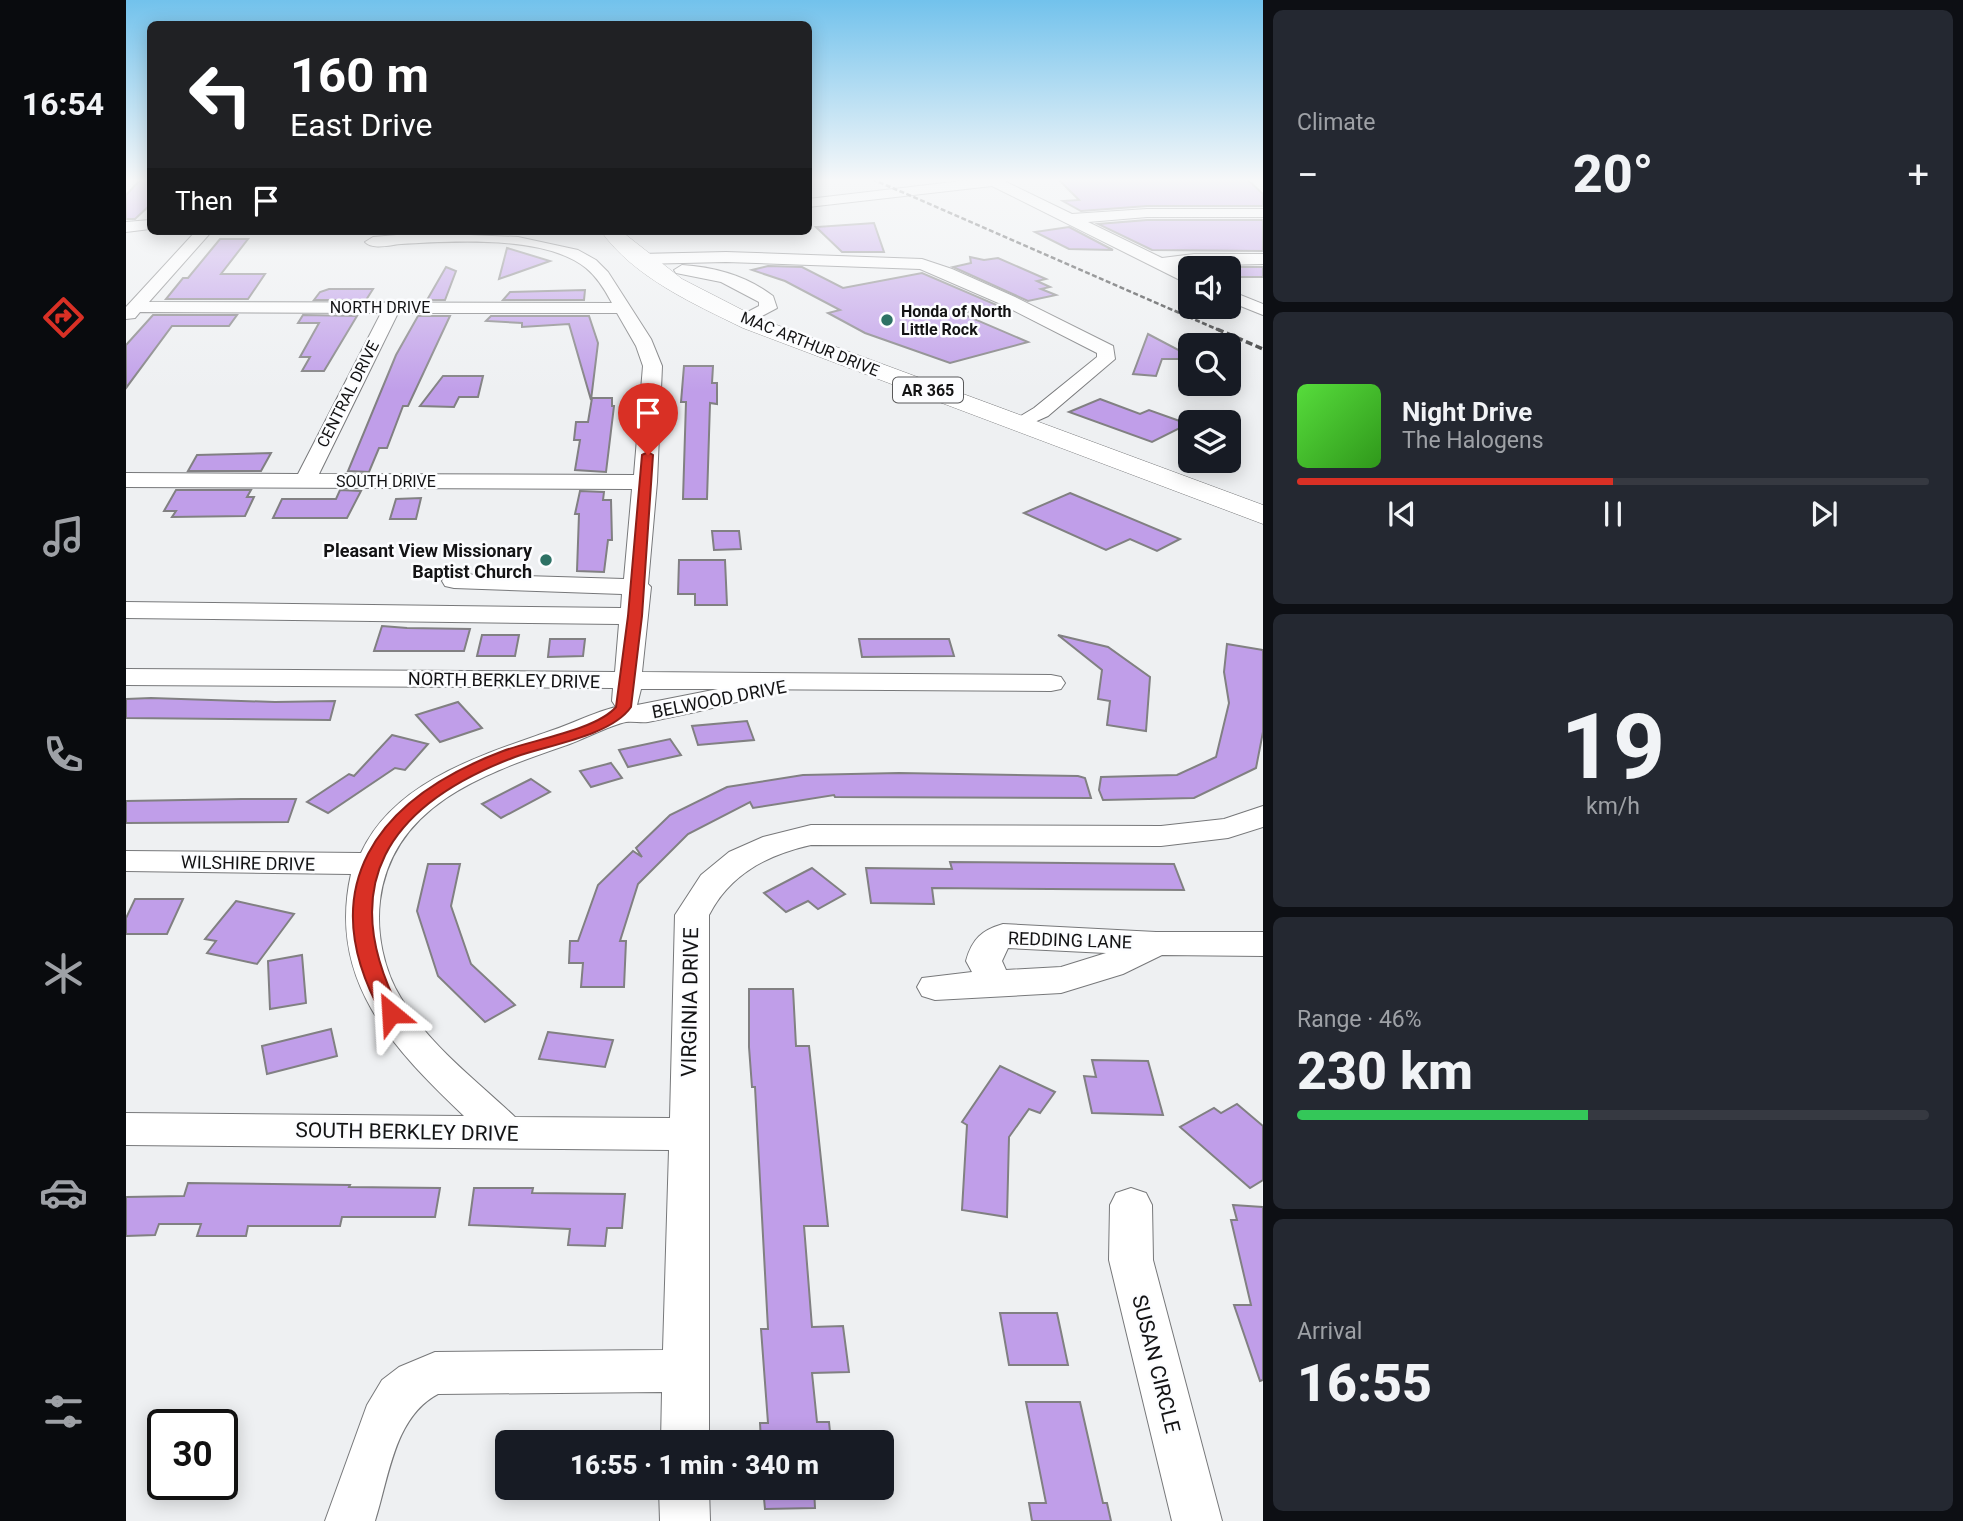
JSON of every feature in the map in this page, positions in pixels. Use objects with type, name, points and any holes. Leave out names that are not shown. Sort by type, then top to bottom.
[{"type":"main road","name":"MAC ARTHUR DRIVE","points":[[631,250],[642,260],[745,318],[1263,515]]},
{"type":"street","points":[[131,312],[187,250]]},
{"type":"street","points":[[557,250],[582,258],[642,260],[726,257],[922,264],[946,272],[1106,350],[1108,354],[1106,359],[1041,412],[1019,423]]},
{"type":"street","points":[[1131,250],[1178,272]]},
{"type":"street","name":"BELWOOD DRIVE","points":[[582,258],[596,268],[624,308],[652,361],[638,587],[626,701],[619,714]]},
{"type":"street","points":[[1158,263],[1194,259],[1263,259]]},
{"type":"street","points":[[1241,301],[1263,310]]},
{"type":"street","name":"NORTH DRIVE","points":[[131,312],[392,307],[624,308]]},
{"type":"street","name":"CENTRAL DRIVE","points":[[304,481],[392,307]]},
{"type":"street","name":"SOUTH DRIVE","points":[[126,480],[646,482]]},
{"type":"street","points":[[454,581],[638,587]]},
{"type":"street","points":[[126,610],[635,616]]},
{"type":"street","name":"NORTH BERKLEY DRIVE","points":[[126,677],[1051,683]]},
{"type":"street","name":"BELWOOD DRIVE","points":[[506,1133],[391,1013],[374,979],[362,931],[362,897],[371,864],[386,838],[408,813],[434,791],[493,760],[600,724],[619,714],[648,713],[743,693],[818,682]]},
{"type":"street","name":"VIRGINIA DRIVE","points":[[685,1430],[692,915],[699,899],[719,875],[739,859],[786,840],[834,833],[1161,836],[1228,828],[1263,816]]},
{"type":"street","name":"WILSHIRE DRIVE","points":[[126,861],[371,864]]},
{"type":"street","name":"REDDING LANE","points":[[996,985],[984,961],[993,940],[1003,936],[1157,943],[1263,944]]},
{"type":"street","name":"REDDING LANE","points":[[935,987],[1061,980],[1093,971],[1157,943]]},
{"type":"street","name":"SOUTH BERKLEY DRIVE","points":[[126,1129],[688,1134]]},
{"type":"street","name":"SUSAN CIRCLE","points":[[1131,1205],[1131,1260],[1197,1521]]},
{"type":"street","points":[[350,1521],[388,1415],[398,1395],[413,1383],[435,1373],[685,1371]]},
{"type":"street","points":[[684,1500],[685,1521]]},
{"type":"building","points":[[211,250],[240,250],[221,274],[265,274],[248,299],[166,299],[183,278],[188,278]]},
{"type":"building","points":[[506,250],[550,261],[499,279]]},
{"type":"building","points":[[840,250],[884,252],[842,252]]},
{"type":"building","points":[[1152,250],[1263,250],[1263,251]]},
{"type":"building","points":[[970,257],[984,260],[998,258],[1046,279],[1037,281],[1050,287],[1041,289],[1056,295],[1028,301],[953,267],[971,263]]},
{"type":"building","points":[[768,266],[802,267],[843,288],[922,273],[999,306],[960,313],[1028,342],[950,363],[865,333],[828,313],[840,310],[785,281],[752,270]]},
{"type":"building","points":[[446,267],[456,271],[445,300],[427,300]]},
{"type":"building","points":[[1241,267],[1263,267],[1263,277],[1241,277]]},
{"type":"building","points":[[329,289],[373,289],[366,300],[314,300],[320,292]]},
{"type":"building","points":[[585,290],[584,300],[503,300],[510,292]]},
{"type":"building","points":[[153,315],[237,315],[229,326],[172,326],[126,388],[126,345]]},
{"type":"building","points":[[303,315],[357,316],[324,371],[302,371],[310,357],[300,357],[319,323],[298,323]]},
{"type":"building","points":[[418,316],[450,316],[408,406],[403,406],[387,448],[379,448],[369,472],[348,471],[396,355]]},
{"type":"building","points":[[491,316],[589,316],[598,343],[591,400],[569,324],[522,327],[522,323],[486,321]]},
{"type":"building","points":[[1148,334],[1178,350],[1178,359],[1162,359],[1156,376],[1133,374]]},
{"type":"building","points":[[684,366],[713,366],[712,383],[717,383],[717,404],[710,403],[707,499],[683,499],[686,402],[681,402]]},
{"type":"building","points":[[443,376],[483,376],[478,397],[459,397],[454,407],[420,406]]},
{"type":"building","points":[[592,398],[612,398],[614,406],[606,472],[575,470],[580,440],[574,440],[576,422],[588,422]]},
{"type":"building","points":[[1100,399],[1140,414],[1149,410],[1178,420],[1178,429],[1152,442],[1069,412]]},
{"type":"building","points":[[271,453],[261,471],[188,471],[197,455]]},
{"type":"building","points":[[176,490],[251,490],[247,497],[254,497],[245,516],[172,517],[176,511],[164,511]]},
{"type":"building","points":[[340,490],[361,491],[347,518],[273,518],[282,499],[336,499]]},
{"type":"building","points":[[580,491],[604,492],[603,500],[611,500],[612,540],[608,540],[604,572],[577,571],[579,514],[575,514]]},
{"type":"building","points":[[1070,493],[1180,539],[1157,551],[1130,539],[1106,550],[1024,513]]},
{"type":"building","points":[[421,498],[416,519],[390,519],[396,499]]},
{"type":"building","points":[[712,531],[739,531],[741,549],[714,550]]},
{"type":"building","points":[[679,560],[725,560],[727,605],[695,605],[695,594],[678,594]]},
{"type":"building","points":[[382,626],[470,629],[464,651],[374,651]]},
{"type":"building","points":[[482,635],[519,635],[515,656],[477,656]]},
{"type":"building","points":[[1058,635],[1108,647],[1150,677],[1146,731],[1107,725],[1110,701],[1098,699],[1102,670]]},
{"type":"building","points":[[550,639],[585,639],[583,656],[548,657]]},
{"type":"building","points":[[859,639],[949,639],[954,656],[862,657]]},
{"type":"building","points":[[1227,644],[1263,650],[1263,732],[1256,768],[1194,798],[1103,800],[1099,790],[1101,777],[1177,775],[1216,757],[1229,703],[1224,672]]},
{"type":"building","points":[[126,699],[335,701],[330,720],[126,718]]},
{"type":"building","points":[[458,702],[482,728],[440,742],[416,715]]},
{"type":"building","points":[[747,721],[754,740],[698,745],[692,726]]},
{"type":"building","points":[[392,735],[428,744],[405,770],[395,768],[328,813],[307,802],[349,774],[354,776]]},
{"type":"building","points":[[670,739],[681,755],[628,767],[619,750]]},
{"type":"building","points":[[611,763],[622,778],[591,787],[580,771]]},
{"type":"building","points":[[899,773],[1078,776],[1085,778],[1091,798],[834,795],[753,808],[750,802],[688,834],[638,884],[620,941],[626,941],[624,987],[581,987],[583,963],[569,963],[570,941],[578,941],[598,885],[633,851],[642,857],[636,848],[670,815],[727,787],[803,775]]},
{"type":"building","points":[[531,779],[550,792],[501,818],[482,804]]},
{"type":"building","points":[[296,799],[288,822],[126,823],[126,801]]},
{"type":"building","points":[[950,862],[1174,864],[1184,890],[932,888],[934,904],[871,903],[866,868],[952,869]]},
{"type":"building","points":[[428,864],[460,864],[451,906],[471,964],[515,1005],[485,1022],[438,976],[417,911]]},
{"type":"building","points":[[812,868],[845,894],[818,909],[808,901],[786,912],[764,893]]},
{"type":"building","points":[[135,899],[183,899],[167,934],[126,934],[126,918]]},
{"type":"building","points":[[236,901],[294,914],[257,964],[207,953],[216,941],[205,939]]},
{"type":"building","points":[[302,955],[306,1003],[270,1009],[268,961]]},
{"type":"building","points":[[749,989],[793,989],[796,1046],[809,1046],[828,1226],[804,1226],[812,1327],[843,1326],[849,1372],[812,1373],[817,1422],[829,1422],[830,1430],[760,1430],[760,1423],[768,1423],[761,1329],[768,1329],[755,1087],[752,1087]]},
{"type":"building","points":[[331,1029],[337,1056],[267,1074],[262,1046]]},
{"type":"building","points":[[548,1032],[613,1040],[605,1067],[539,1059]]},
{"type":"building","points":[[1092,1060],[1148,1061],[1163,1115],[1092,1113],[1084,1076],[1096,1077]]},
{"type":"building","points":[[1000,1066],[1055,1092],[1040,1113],[1029,1109],[1009,1137],[1007,1217],[962,1210],[967,1125],[962,1122]]},
{"type":"building","points":[[1237,1104],[1263,1126],[1263,1180],[1250,1188],[1180,1127],[1214,1108],[1221,1113]]},
{"type":"building","points":[[188,1183],[440,1188],[435,1217],[342,1217],[340,1226],[248,1226],[246,1236],[197,1236],[201,1224],[159,1224],[155,1235],[126,1236],[126,1197],[184,1196]]},
{"type":"building","points":[[474,1188],[533,1188],[532,1193],[625,1194],[622,1228],[607,1228],[605,1246],[568,1245],[570,1229],[469,1225]]},
{"type":"building","points":[[1233,1205],[1263,1207],[1263,1380],[1260,1381],[1234,1305],[1251,1305],[1231,1220],[1237,1220]]},
{"type":"building","points":[[1000,1313],[1057,1313],[1068,1365],[1009,1365]]},
{"type":"building","points":[[1026,1402],[1080,1402],[1103,1503],[1107,1503],[1111,1521],[1032,1521],[1029,1503],[1046,1503]]},
{"type":"building","points":[[764,1500],[815,1500],[815,1508],[765,1509]]},
{"type":"railway","points":[[1035,250],[1221,331]]},
{"type":"railway","points":[[1217,329],[1263,349]]},
{"type":"place","name":"Honda of North Little Rock","points":[[887,320]]},
{"type":"place","name":"Pleasant View Missionary Baptist Church","points":[[546,560]]},
{"type":"route","points":[[391,1013],[374,979],[362,931],[362,897],[371,864],[386,838],[408,813],[434,791],[462,774],[509,754],[608,721],[624,707],[635,616],[648,455]]}]
